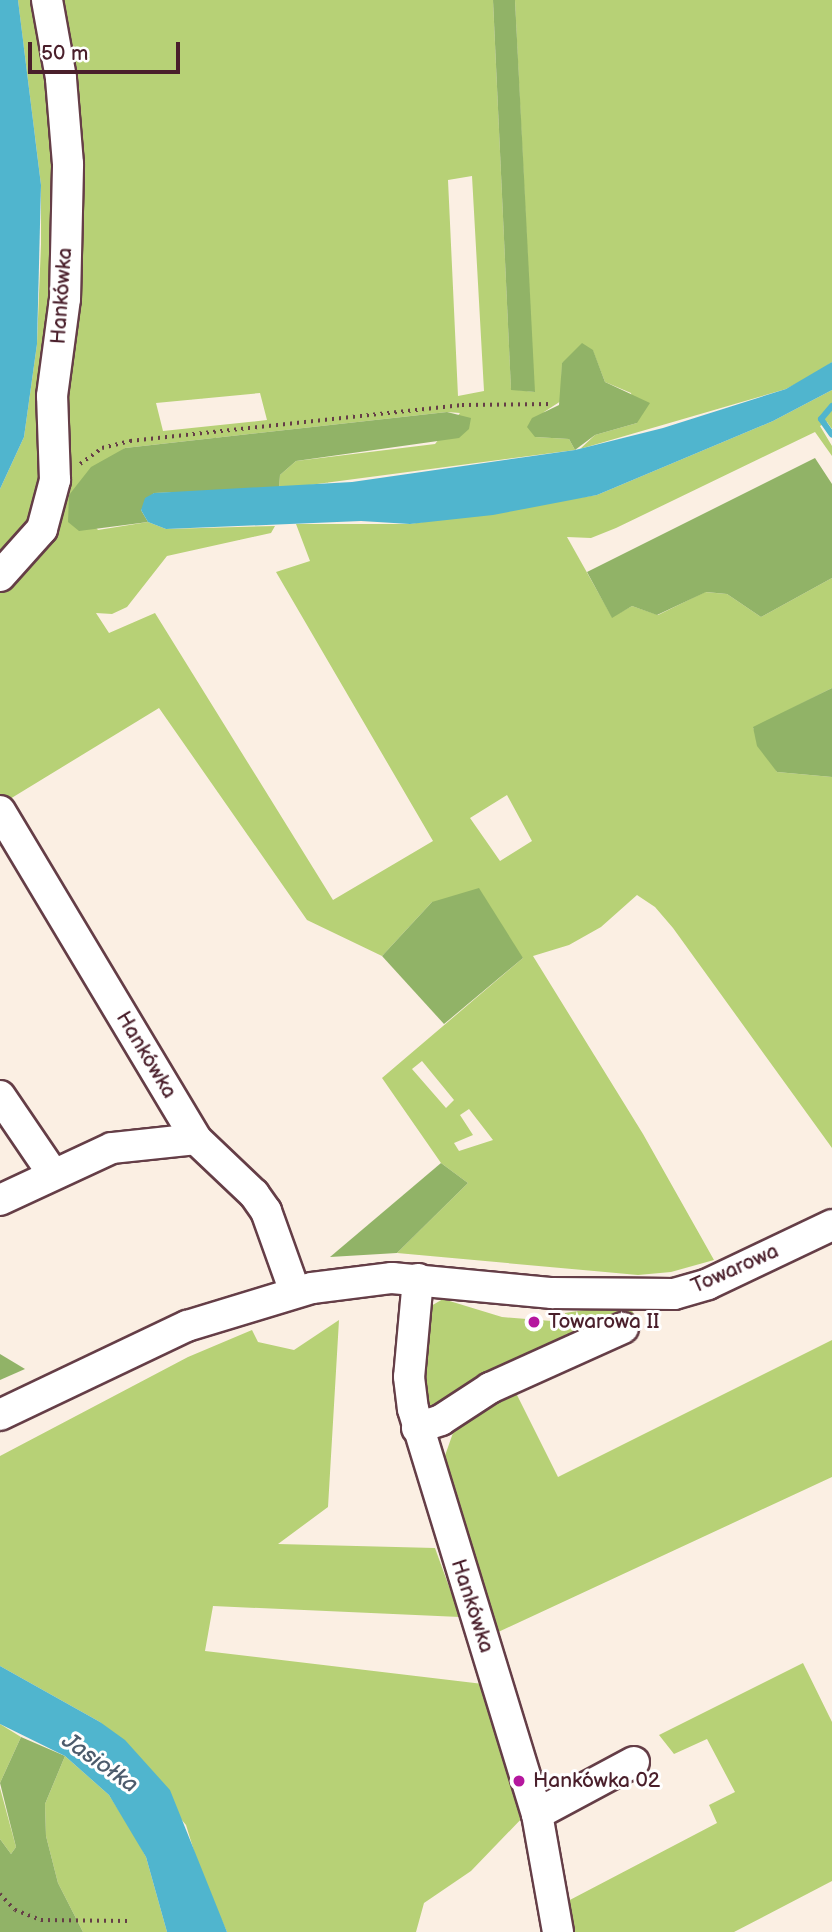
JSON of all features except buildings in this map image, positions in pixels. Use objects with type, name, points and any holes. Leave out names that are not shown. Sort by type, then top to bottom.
[{"type":"street","name":"Hankówka","points":[[0,576],[42,529],[55,481],[52,396],[65,299],[68,164],[61,78],[47,0]]},
{"type":"street","name":"Hankówka","points":[[0,811],[196,1139],[254,1194],[266,1211],[295,1292]]},
{"type":"street","points":[[0,1096],[53,1174]]},
{"type":"street","points":[[0,1200],[112,1148],[196,1139]]},
{"type":"street","name":"Towarowa","points":[[0,1415],[187,1326],[295,1292],[366,1280],[418,1279],[552,1293],[674,1294],[708,1284],[832,1225]]},
{"type":"street","name":"Hankówka","points":[[418,1279],[409,1377],[417,1428],[537,1814],[558,1932]]},
{"type":"street","points":[[417,1428],[441,1420],[490,1388],[623,1328]]},
{"type":"street","points":[[537,1814],[634,1762]]},
{"type":"path","points":[[55,481],[102,448],[130,441],[462,405],[552,404]]},
{"type":"path","points":[[0,1894],[15,1909],[41,1920],[130,1921]]},
{"type":"green space","points":[[18,0],[43,0],[64,167],[48,493],[0,571],[0,489],[24,437],[37,344],[41,244],[41,185]]},
{"type":"green space","points":[[51,0],[493,0],[511,389],[534,392],[515,0],[832,0],[832,362],[817,373],[786,389],[580,449],[595,435],[637,423],[631,393],[605,382],[593,351],[562,363],[561,401],[544,412],[535,437],[569,439],[575,450],[279,489],[280,475],[296,461],[435,444],[460,413],[447,412],[125,448],[69,495],[98,530],[148,522],[166,529],[275,526],[271,533],[167,556],[127,607],[112,614],[96,613],[109,633],[155,613],[333,900],[433,841],[276,572],[310,561],[296,524],[410,524],[597,495],[773,421],[832,390],[832,429],[827,422],[820,426],[832,446],[832,456],[815,432],[616,528],[591,538],[567,537],[612,617],[632,606],[658,615],[705,592],[727,594],[761,617],[832,578],[832,688],[753,728],[777,772],[832,777],[832,1148],[673,928],[655,907],[637,895],[601,927],[569,945],[533,956],[643,1134],[714,1260],[671,1272],[638,1275],[397,1253],[468,1183],[441,1163],[382,1078],[523,958],[432,902],[382,956],[307,920],[159,708],[5,802],[0,794],[0,587],[62,485]],"holes":[[[472,176],[484,391],[458,396],[448,180]],[[260,393],[267,420],[163,431],[156,403]],[[507,795],[532,841],[500,861],[470,818]],[[422,1061],[454,1100],[446,1108],[412,1069]],[[469,1109],[493,1140],[459,1151],[454,1143],[473,1135],[460,1115]]]},
{"type":"green space","points":[[493,0],[515,0],[535,392],[511,390]]},
{"type":"green space","points":[[582,343],[593,350],[605,382],[650,403],[637,423],[595,435],[575,450],[569,439],[535,437],[527,427],[532,418],[559,405],[562,363]]},
{"type":"green space","points":[[447,412],[471,418],[469,429],[459,438],[296,461],[280,475],[279,489],[154,493],[141,510],[148,522],[79,531],[68,522],[69,495],[91,467],[125,448]]},
{"type":"green space","points":[[815,458],[832,484],[832,578],[761,617],[727,594],[706,592],[657,615],[632,606],[612,618],[587,572]]},
{"type":"green space","points":[[832,688],[832,777],[777,772],[757,746],[753,727]]},
{"type":"green space","points":[[479,888],[523,958],[444,1024],[382,956],[432,902]]},
{"type":"green space","points":[[441,1163],[468,1183],[397,1253],[330,1257]]},
{"type":"green space","points":[[443,1299],[502,1317],[564,1322],[565,1313],[610,1306],[630,1306],[634,1315],[431,1406],[417,1385],[431,1306]]},
{"type":"green space","points":[[339,1320],[328,1507],[278,1544],[435,1548],[460,1617],[213,1606],[205,1651],[483,1684],[525,1815],[471,1871],[424,1903],[416,1932],[227,1932],[201,1874],[186,1825],[100,1722],[0,1666],[0,1456],[188,1357],[252,1330],[258,1342],[294,1350]]},
{"type":"green space","points":[[832,1340],[832,1477],[494,1634],[441,1467],[454,1430],[470,1415],[514,1389],[558,1477]]},
{"type":"green space","points":[[0,1354],[25,1369],[0,1380]]},
{"type":"green space","points":[[803,1663],[832,1722],[832,1881],[734,1932],[572,1932],[566,1902],[717,1823],[709,1805],[735,1792],[707,1739],[674,1754],[659,1735]]},
{"type":"green space","points":[[0,1724],[21,1737],[0,1783]]},
{"type":"green space","points":[[21,1737],[65,1756],[45,1804],[46,1836],[58,1883],[83,1932],[0,1932],[0,1839],[11,1854],[16,1847],[0,1783]]},
{"type":"green space","points":[[65,1756],[109,1795],[135,1836],[146,1857],[167,1932],[83,1932],[58,1883],[46,1836],[45,1804]]},
{"type":"green space","points":[[0,1788],[16,1847],[11,1854],[0,1839]]},
{"type":"water","points":[[0,0],[18,0],[41,185],[37,344],[24,437],[0,489]]},
{"type":"water","points":[[832,362],[832,390],[773,421],[597,495],[493,515],[410,524],[361,521],[166,529],[148,522],[141,510],[145,498],[154,493],[352,482],[575,450],[663,428],[786,389]]},
{"type":"water","name":"Jasiołka","points":[[0,1666],[100,1722],[125,1740],[170,1790],[227,1932],[167,1932],[146,1857],[109,1795],[65,1756],[0,1724]]},
{"type":"waterway","points":[[832,406],[821,419],[832,435]]},
{"type":"place","name":"Towarowa II","points":[[534,1322]]},
{"type":"place","name":"Hankówka 02","points":[[519,1781]]}]
